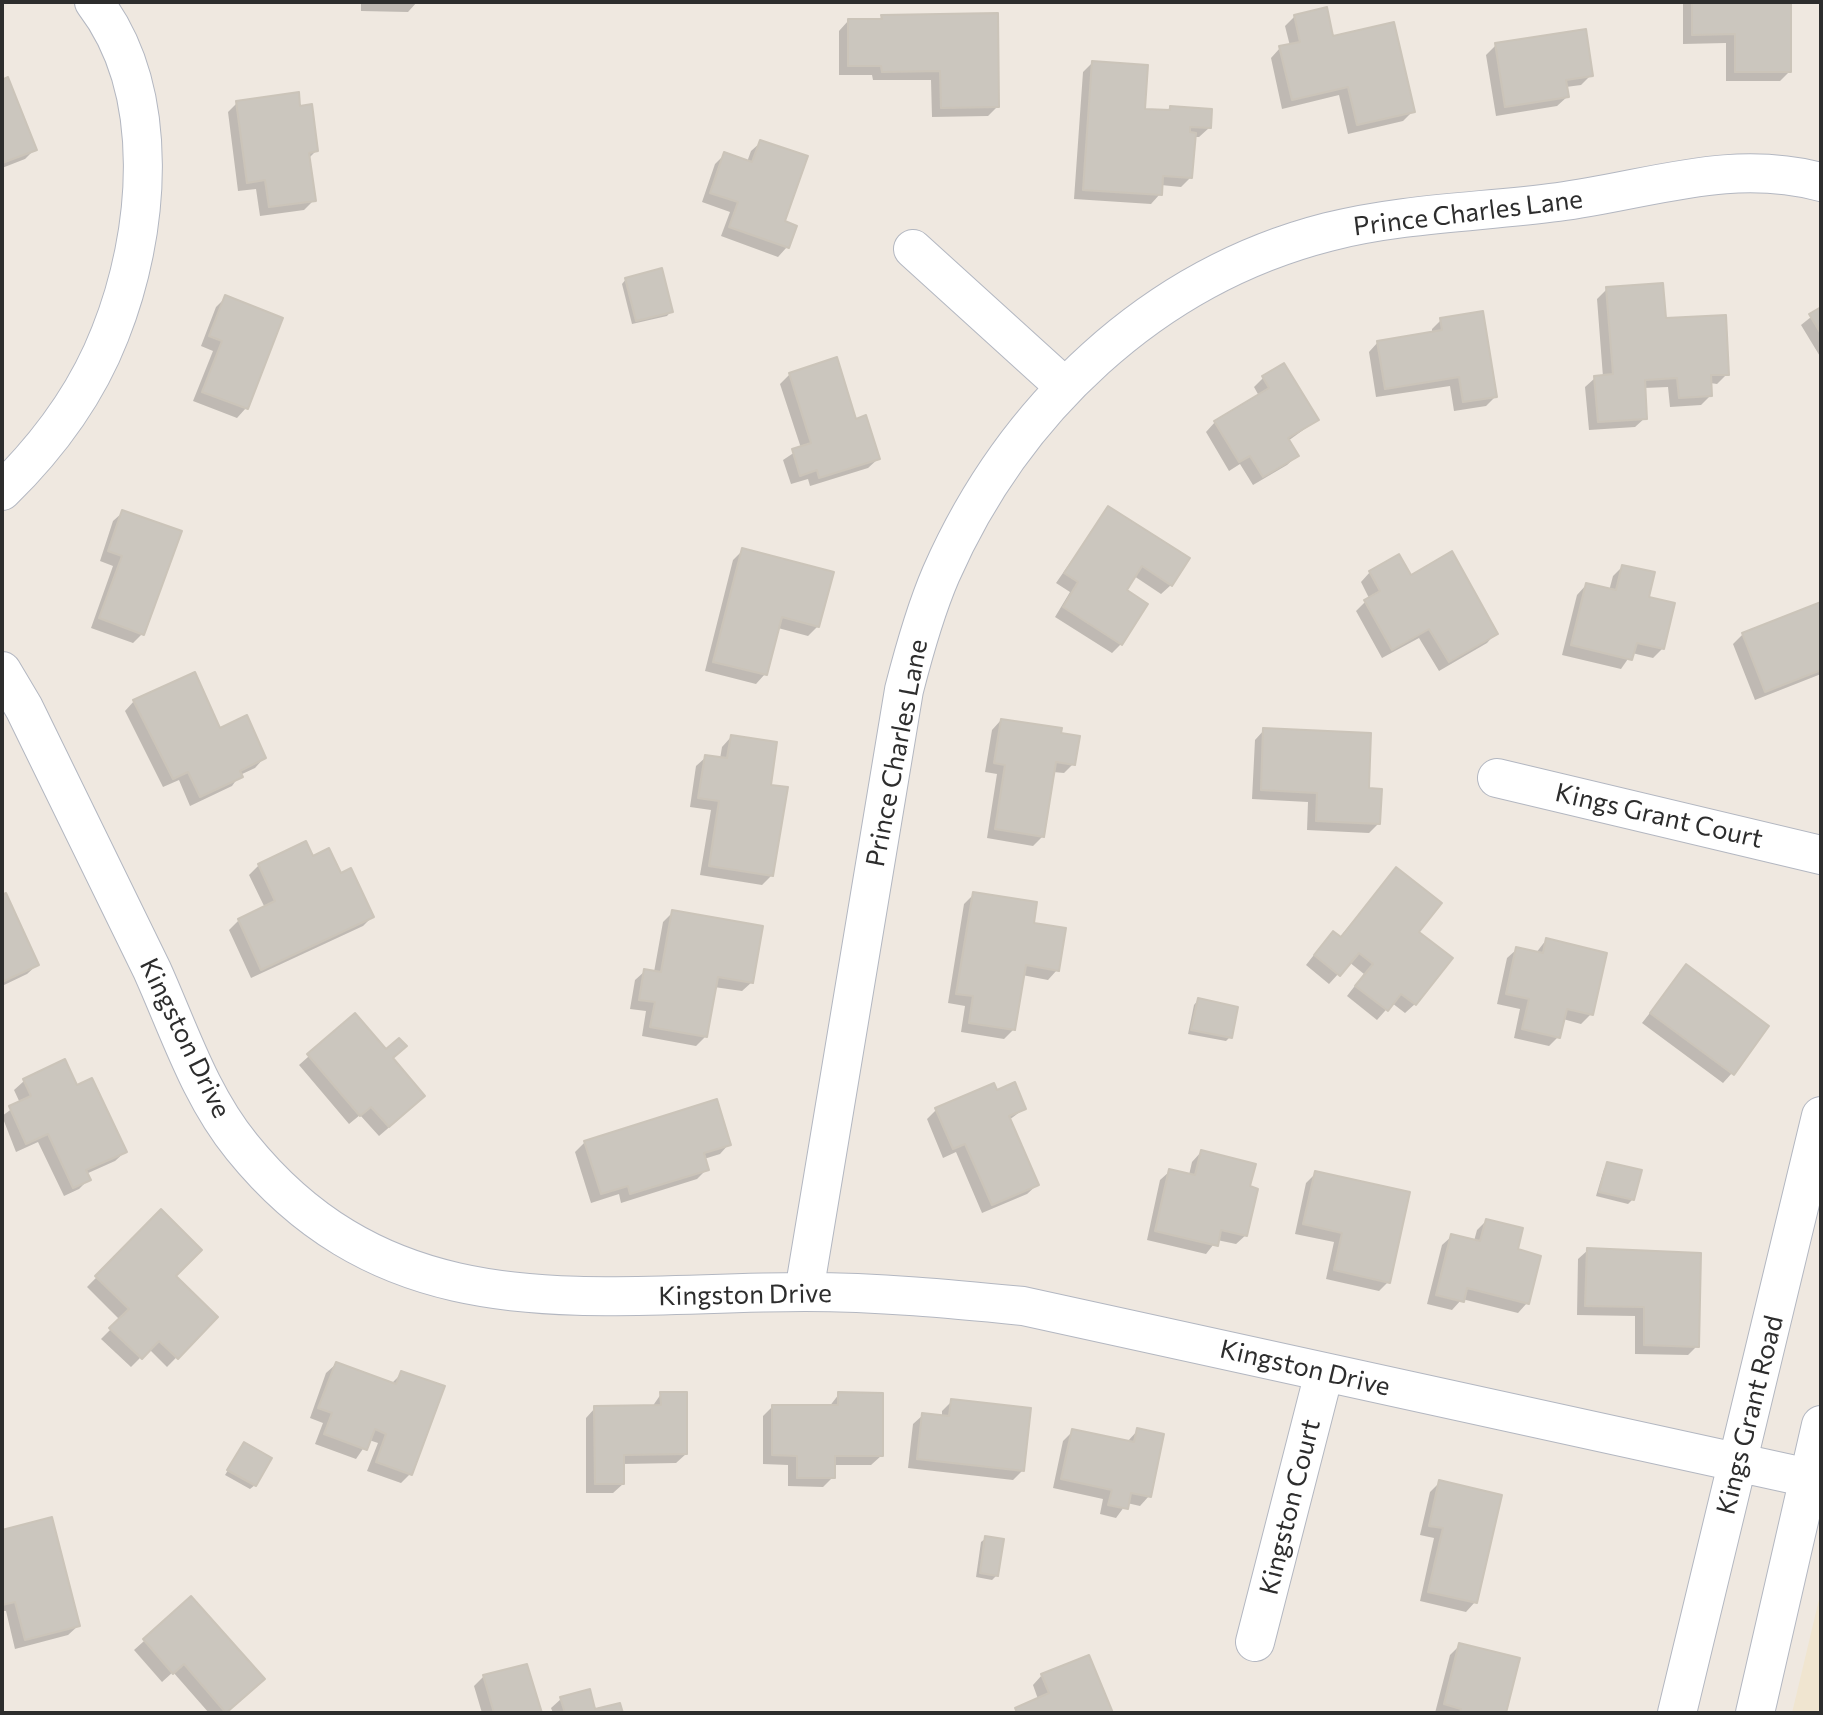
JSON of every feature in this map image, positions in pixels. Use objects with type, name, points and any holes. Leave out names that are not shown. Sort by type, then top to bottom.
[{"type":"street","points":[[2,491],[54,433],[88,380],[110,334],[130,274],[141,212],[142,148],[137,103],[105,6]]},
{"type":"street","name":"Prince Charles Lane","points":[[804,1292],[904,690],[915,647],[940,576],[966,522],[996,470],[1042,411],[1083,368],[1140,321],[1191,289],[1257,256],[1327,232],[1400,218],[1585,199],[1704,174],[1755,171],[1821,182]]},
{"type":"street","points":[[913,249],[1065,387]]},
{"type":"street","name":"Kingston Drive","points":[[2,671],[24,708],[140,946],[208,1095],[249,1155],[282,1191],[329,1228],[382,1259],[439,1280],[516,1294],[594,1298],[804,1292],[907,1294],[1069,1314],[1324,1373],[1809,1478]]},
{"type":"street","name":"Kings Grant Court","points":[[1497,778],[1821,855]]},
{"type":"street","name":"Kings Grant Road","points":[[1677,1713],[1821,1116]]},
{"type":"street","name":"Kingston Court","points":[[1255,1642],[1324,1373]]},
{"type":"street","points":[[1755,1713],[1821,1425]]},
{"type":"shaded area","points":[[1821,1591],[1821,1713],[1792,1713]]},
{"type":"building","points":[[1692,2],[1791,2],[1791,72],[1735,72],[1735,34],[1692,35]]},
{"type":"building","points":[[1327,7],[1333,36],[1394,22],[1415,112],[1357,125],[1348,87],[1292,100],[1279,46],[1300,42],[1294,15]]},
{"type":"building","points":[[998,13],[999,107],[941,108],[940,71],[882,72],[881,66],[848,66],[848,19],[882,19],[881,15]]},
{"type":"building","points":[[1586,29],[1593,76],[1566,80],[1569,97],[1505,107],[1495,43]]},
{"type":"building","points":[[1092,61],[1148,65],[1145,109],[1170,110],[1170,106],[1212,109],[1211,128],[1190,127],[1190,132],[1196,133],[1192,178],[1163,176],[1162,195],[1083,190]]},
{"type":"building","points":[[8,77],[37,150],[2,163],[2,80]]},
{"type":"building","points":[[299,92],[300,106],[312,104],[318,151],[309,153],[316,201],[269,207],[265,180],[247,183],[236,101]]},
{"type":"building","points":[[760,140],[808,156],[785,221],[797,226],[789,248],[729,227],[738,202],[710,193],[724,152],[752,162]]},
{"type":"building","points":[[662,268],[673,312],[636,321],[625,278]]},
{"type":"building","points":[[1663,283],[1666,318],[1726,315],[1729,375],[1711,375],[1712,396],[1679,398],[1677,378],[1645,380],[1647,419],[1598,422],[1594,376],[1613,374],[1606,287]]},
{"type":"building","points":[[225,295],[283,318],[248,409],[202,392],[222,341],[209,336]]},
{"type":"building","points":[[1821,307],[1821,334],[1809,314]]},
{"type":"building","points":[[1483,311],[1497,397],[1463,402],[1459,377],[1385,389],[1377,341],[1442,330],[1440,318]]},
{"type":"building","points":[[837,357],[856,419],[866,415],[880,459],[819,478],[817,470],[800,476],[792,449],[811,443],[789,373]]},
{"type":"building","points":[[1284,363],[1319,420],[1288,438],[1299,456],[1263,477],[1250,456],[1239,462],[1214,421],[1269,388],[1262,376]]},
{"type":"building","points":[[1108,506],[1190,558],[1172,586],[1142,566],[1127,590],[1148,604],[1122,645],[1063,607],[1078,582],[1064,573]]},
{"type":"building","points":[[122,510],[182,531],[144,635],[99,618],[122,556],[108,551]]},
{"type":"building","points":[[742,548],[834,572],[819,627],[782,617],[767,675],[713,662]]},
{"type":"building","points":[[1452,551],[1498,634],[1449,662],[1429,629],[1392,650],[1364,600],[1380,591],[1369,571],[1399,554],[1411,575]]},
{"type":"building","points":[[1622,565],[1655,572],[1649,597],[1675,603],[1664,649],[1637,643],[1632,660],[1571,645],[1586,583],[1616,590]]},
{"type":"building","points":[[1821,602],[1821,670],[1765,692],[1742,633]]},
{"type":"building","points":[[195,672],[220,728],[247,715],[266,758],[240,771],[243,777],[200,797],[188,772],[173,779],[133,700]]},
{"type":"building","points":[[1001,719],[1062,728],[1061,733],[1080,736],[1075,765],[1056,762],[1044,837],[995,829],[1005,765],[994,763]]},
{"type":"building","points":[[1263,728],[1371,733],[1369,788],[1382,789],[1380,824],[1316,821],[1317,793],[1261,790]]},
{"type":"building","points":[[731,735],[777,742],[771,785],[788,787],[773,876],[709,866],[719,801],[698,798],[705,755],[727,758]]},
{"type":"building","points":[[306,841],[313,856],[329,848],[341,873],[351,868],[374,917],[261,970],[238,919],[275,901],[258,864]]},
{"type":"building","points":[[1396,867],[1442,903],[1419,932],[1453,958],[1416,1005],[1401,994],[1388,1011],[1355,986],[1373,964],[1359,953],[1340,976],[1314,955],[1333,931],[1341,937]]},
{"type":"building","points":[[973,892],[1037,902],[1034,923],[1066,928],[1059,971],[1026,965],[1015,1030],[969,1023],[973,996],[956,994]]},
{"type":"building","points":[[6,893],[39,965],[2,982],[2,895]]},
{"type":"building","points":[[672,910],[763,926],[753,983],[718,977],[707,1037],[650,1027],[655,1002],[639,1000],[644,969],[661,972]]},
{"type":"building","points":[[1546,938],[1607,953],[1593,1015],[1567,1009],[1560,1038],[1522,1029],[1529,999],[1506,994],[1516,947],[1543,953]]},
{"type":"building","points":[[1686,964],[1769,1026],[1734,1075],[1650,1013]]},
{"type":"building","points":[[1198,998],[1238,1007],[1232,1038],[1191,1030]]},
{"type":"building","points":[[355,1013],[386,1049],[399,1038],[407,1046],[393,1058],[425,1096],[389,1127],[371,1107],[360,1116],[307,1054]]},
{"type":"building","points":[[65,1059],[77,1085],[92,1078],[127,1152],[86,1170],[91,1180],[73,1188],[48,1134],[26,1144],[9,1106],[31,1096],[23,1079]]},
{"type":"building","points":[[1015,1082],[1026,1109],[1009,1116],[1039,1185],[992,1205],[965,1144],[953,1149],[935,1108],[994,1083],[997,1090]]},
{"type":"building","points":[[717,1099],[731,1145],[704,1153],[709,1170],[630,1194],[628,1186],[601,1194],[584,1141]]},
{"type":"building","points":[[1201,1150],[1256,1164],[1250,1186],[1258,1189],[1247,1236],[1221,1230],[1218,1246],[1155,1231],[1169,1169],[1195,1175]]},
{"type":"building","points":[[1607,1162],[1642,1170],[1634,1200],[1599,1192]]},
{"type":"building","points":[[1315,1171],[1410,1192],[1390,1283],[1334,1270],[1342,1233],[1303,1224]]},
{"type":"building","points":[[161,1209],[202,1250],[176,1276],[218,1317],[178,1359],[159,1341],[142,1359],[109,1328],[129,1309],[95,1276]]},
{"type":"building","points":[[1486,1219],[1523,1228],[1518,1249],[1541,1256],[1529,1304],[1467,1288],[1464,1302],[1436,1295],[1451,1234],[1480,1241]]},
{"type":"building","points":[[1587,1248],[1701,1253],[1699,1347],[1644,1345],[1644,1307],[1585,1306]]},
{"type":"building","points":[[336,1362],[396,1384],[401,1371],[445,1386],[412,1475],[376,1462],[386,1434],[375,1429],[367,1450],[324,1434],[332,1413],[318,1408]]},
{"type":"building","points":[[660,1392],[687,1392],[687,1454],[624,1455],[624,1484],[595,1484],[594,1406],[661,1405]]},
{"type":"building","points":[[838,1392],[883,1393],[883,1456],[835,1456],[835,1478],[797,1478],[797,1456],[772,1455],[772,1405],[838,1405]]},
{"type":"building","points":[[951,1399],[1031,1408],[1024,1471],[917,1459],[922,1413],[949,1416]]},
{"type":"building","points":[[1137,1428],[1164,1434],[1151,1497],[1131,1493],[1128,1509],[1108,1505],[1112,1490],[1061,1479],[1072,1429],[1134,1442]]},
{"type":"building","points":[[244,1442],[272,1458],[256,1486],[227,1470]]},
{"type":"building","points":[[1439,1480],[1502,1495],[1477,1603],[1428,1592],[1443,1528],[1429,1526]]},
{"type":"building","points":[[52,1517],[80,1626],[25,1640],[15,1602],[2,1605],[2,1530]]},
{"type":"building","points":[[985,1536],[1004,1539],[998,1576],[980,1573]]},
{"type":"building","points":[[191,1596],[265,1679],[226,1713],[184,1664],[173,1674],[143,1639]]},
{"type":"building","points":[[1459,1643],[1520,1658],[1506,1713],[1460,1713],[1461,1709],[1444,1704]]},
{"type":"building","points":[[1089,1655],[1113,1713],[1017,1713],[1015,1708],[1049,1693],[1041,1674]]},
{"type":"building","points":[[527,1664],[542,1713],[494,1713],[483,1675]]},
{"type":"building","points":[[590,1689],[595,1709],[620,1703],[623,1713],[565,1713],[560,1697]]}]
